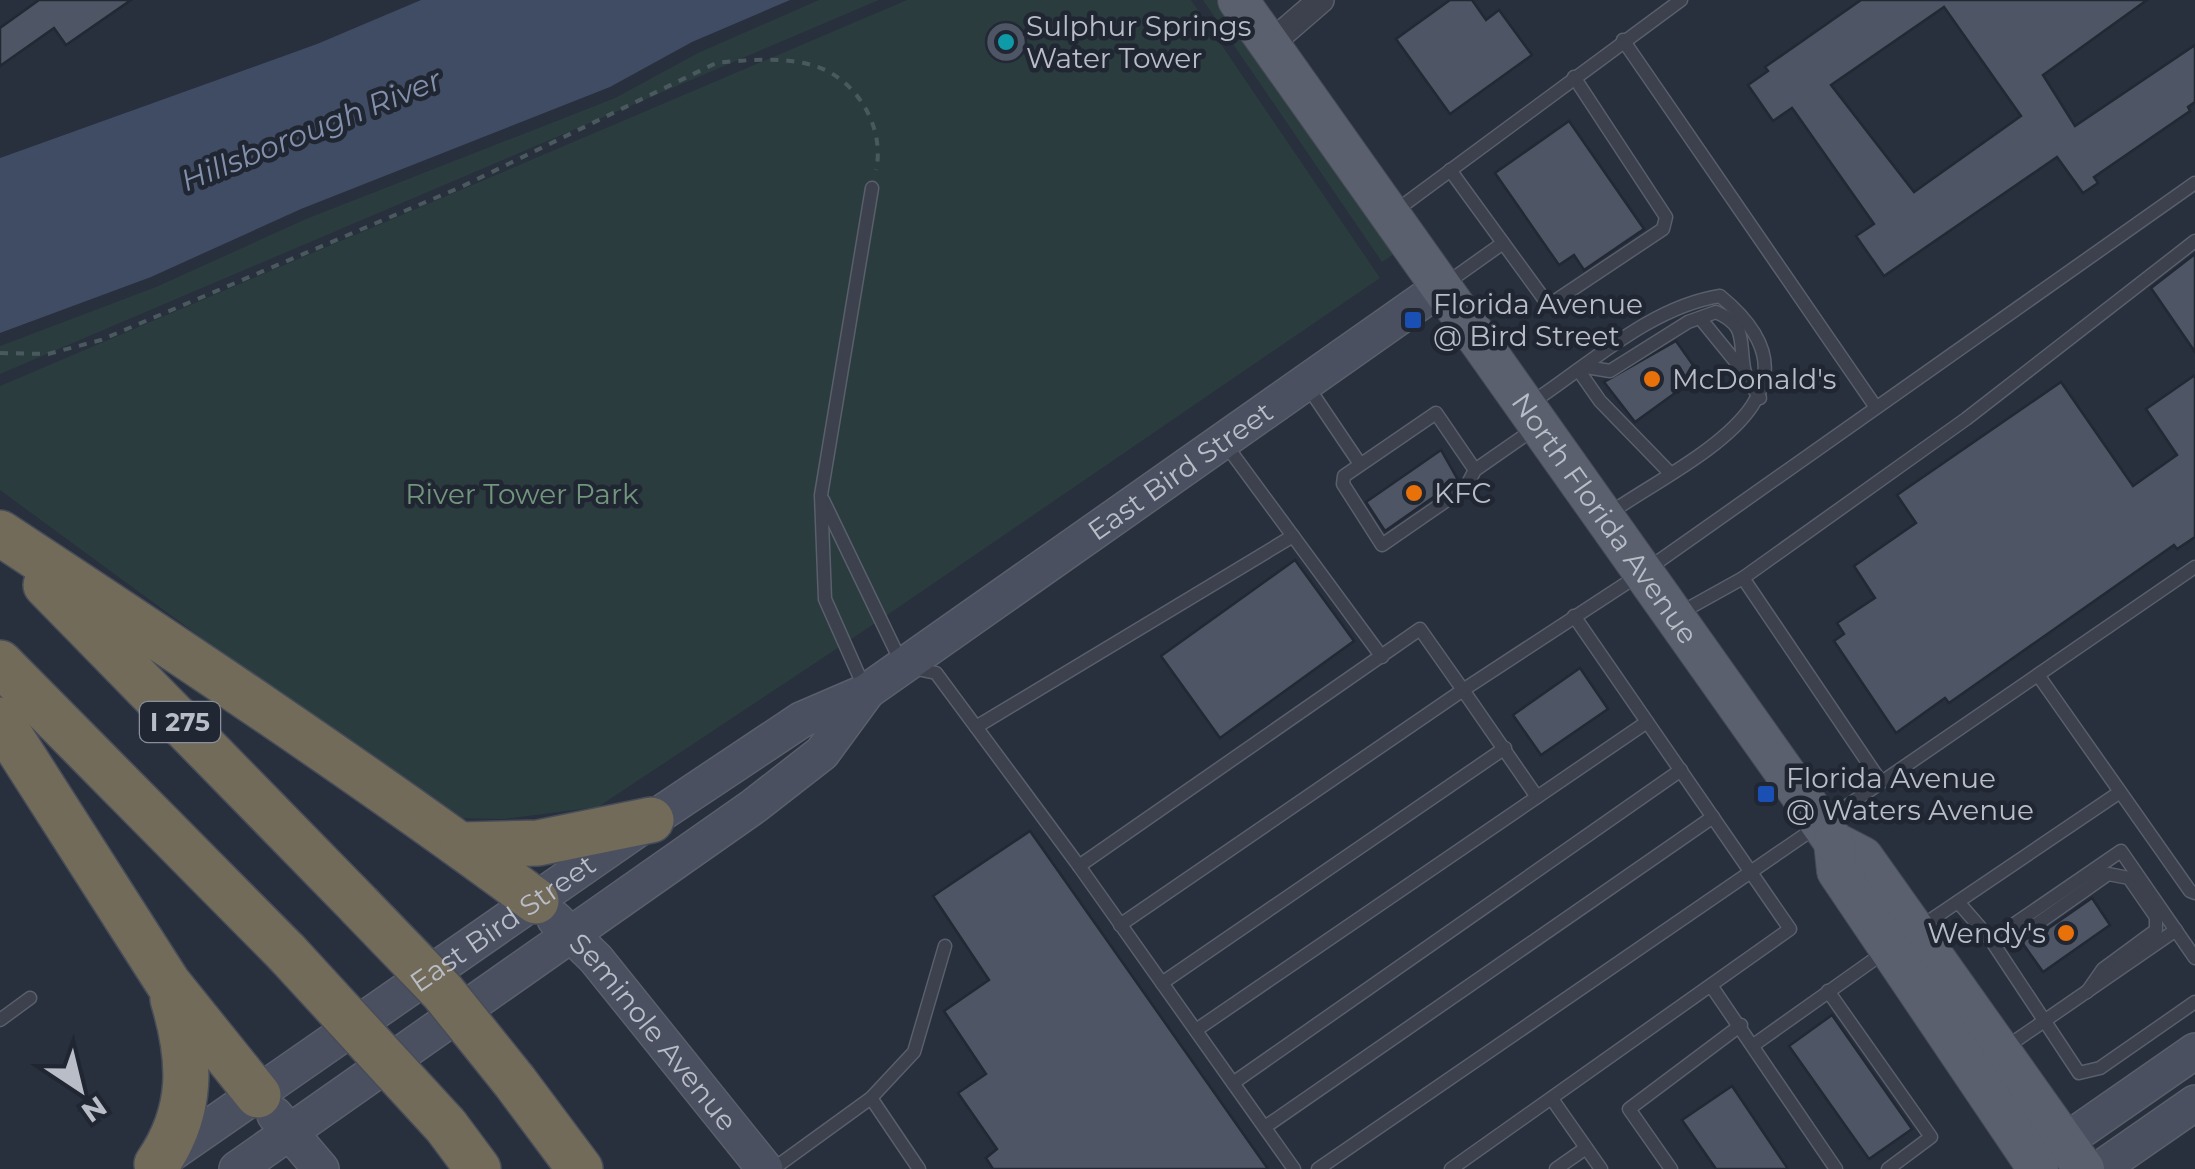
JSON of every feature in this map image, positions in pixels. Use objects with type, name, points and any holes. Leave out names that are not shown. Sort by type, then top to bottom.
[{"type":"highway","points":[[0,536],[463,844],[536,901]]},
{"type":"highway","name":"I 275","points":[[0,536],[442,991],[580,1169]]},
{"type":"highway","points":[[0,663],[286,953],[446,1126],[478,1169]]},
{"type":"highway","points":[[0,720],[168,983],[258,1095]]},
{"type":"highway","points":[[463,844],[538,843],[651,820]]},
{"type":"highway","points":[[154,1166],[167,1149],[188,1088],[187,1052],[168,983]]},
{"type":"main road","name":"North Florida Avenue","points":[[1238,0],[1828,833],[1863,857],[1902,940],[2049,1162]]},
{"type":"main road","name":"North Florida Avenue","points":[[1902,940],[2001,1051],[2049,1162]]},
{"type":"street","points":[[1269,45],[1321,0]]},
{"type":"street","name":"East Bird Street","points":[[154,1166],[801,720],[866,692],[1443,286]]},
{"type":"street","name":"East Bird Street","points":[[237,1169],[822,754],[866,692]]},
{"type":"street","name":"Seminole Avenue","points":[[536,901],[573,934],[769,1169]]},
{"type":"street","points":[[2049,1162],[2195,1051]]},
{"type":"street","points":[[258,1095],[320,1169]]},
{"type":"street","points":[[2100,1169],[2195,1103]]},
{"type":"lane","points":[[1392,214],[1681,0]]},
{"type":"lane","points":[[1623,40],[1875,406]]},
{"type":"lane","points":[[1450,170],[1544,299],[1555,301],[1663,229],[1666,216],[1574,77]]},
{"type":"lane","points":[[1120,924],[1642,573],[2195,184]]},
{"type":"lane","points":[[866,692],[825,599],[821,496],[872,188]]},
{"type":"lane","points":[[1672,617],[1743,578],[1966,418],[2195,241]]},
{"type":"lane","points":[[1443,286],[1503,242]]},
{"type":"lane","points":[[1475,470],[1436,412],[1344,476],[1343,484],[1382,545],[1466,487],[1475,470],[1582,369],[1653,320],[1692,300],[1720,296],[1756,334],[1766,380],[1760,398],[1737,426],[1604,517]]},
{"type":"lane","points":[[1582,369],[1610,371],[1716,312],[1734,320],[1743,334],[1744,372]]},
{"type":"lane","points":[[1700,318],[1760,398]]},
{"type":"lane","points":[[1582,369],[1600,402],[1669,472]]},
{"type":"lane","points":[[1305,383],[1360,464]]},
{"type":"lane","points":[[1223,440],[1382,657]]},
{"type":"lane","points":[[821,496],[903,666],[936,673],[1294,1169]]},
{"type":"lane","points":[[976,728],[1293,536]]},
{"type":"lane","points":[[1318,1169],[1749,870],[1828,833],[1882,782],[2195,568]]},
{"type":"lane","points":[[1743,578],[1882,782]]},
{"type":"lane","points":[[1451,1169],[1790,929],[1574,616]]},
{"type":"lane","points":[[1079,866],[1420,629],[1538,797]]},
{"type":"lane","points":[[2038,675],[2190,892],[2195,893]]},
{"type":"lane","points":[[1196,1030],[1647,722]]},
{"type":"lane","points":[[1162,983],[1505,748]]},
{"type":"lane","points":[[1233,1084],[1680,770]]},
{"type":"lane","points":[[1755,1044],[2120,792]]},
{"type":"lane","points":[[1264,1128],[1713,817]]},
{"type":"lane","points":[[1991,940],[2121,852],[2195,958]]},
{"type":"lane","points":[[1991,940],[2038,924],[2108,874],[2128,878],[2156,916],[2156,930],[2103,969],[2087,992]]},
{"type":"lane","points":[[1958,902],[1991,940],[2078,1074],[2091,1074],[2195,1002]]},
{"type":"lane","points":[[2001,1051],[2176,930]]},
{"type":"lane","points":[[769,1169],[871,1098],[914,1052],[945,946]]},
{"type":"lane","points":[[1712,986],[1755,1044],[1836,1169]]},
{"type":"lane","points":[[1828,991],[1932,1137],[1888,1169]]},
{"type":"lane","points":[[0,1020],[30,998]]},
{"type":"lane","points":[[1671,1169],[1629,1109],[1740,1025]]},
{"type":"lane","points":[[871,1098],[919,1169]]},
{"type":"lane","points":[[1552,1099],[1600,1169]]},
{"type":"lane","points":[[1556,1169],[1586,1148]]},
{"type":"path","points":[[0,353],[48,354],[119,332],[461,188],[716,63],[750,60],[809,64],[831,73],[862,102],[878,136],[872,188]]},
{"type":"green space","points":[[819,0],[879,0],[0,374],[0,346],[156,287],[306,219],[615,98],[698,53]]},
{"type":"green space","name":"River Tower Park","points":[[907,0],[1191,0],[1380,278],[880,620],[598,807],[504,819],[447,818],[0,490],[0,386]]},
{"type":"green space","points":[[1203,0],[1223,0],[1400,250],[1382,262]]},
{"type":"water","name":"Hillsborough River","points":[[421,0],[790,0],[692,42],[610,87],[301,209],[151,277],[0,333],[0,158],[317,44]]},
{"type":"building","points":[[39,0],[131,0],[66,45],[54,28],[0,66],[0,28]]},
{"type":"building","points":[[1450,0],[1472,0],[1486,20],[1499,10],[1532,55],[1450,114],[1396,39]]},
{"type":"building","points":[[1861,0],[2147,0],[2043,75],[2075,126],[2195,45],[2195,102],[2188,107],[2190,111],[2094,177],[2098,183],[2083,193],[2057,157],[1884,276],[1856,236],[1874,224],[1795,112],[1792,108],[1773,121],[1748,85],[1768,71],[1765,67]],"holes":[[[1944,7],[2021,116],[1914,192],[1831,85]]]},
{"type":"building","name":"Sulphur Springs Water Tower","points":[[1006,22],[1020,28],[1026,42],[1020,56],[1006,62],[992,56],[986,42],[992,28]]},
{"type":"building","points":[[1569,121],[1644,229],[1584,270],[1574,255],[1559,265],[1495,173]]},
{"type":"building","points":[[2195,254],[2195,352],[2151,288]]},
{"type":"building","name":"McDonald's","points":[[1676,341],[1700,375],[1635,422],[1604,382]]},
{"type":"building","points":[[2195,375],[2195,537],[2177,549],[2174,545],[1949,703],[1945,698],[1896,733],[1834,641],[1844,634],[1837,623],[1875,598],[1854,566],[1916,523],[1897,495],[2061,382],[2133,486],[2177,455],[2146,409]]},
{"type":"building","name":"KFC","points":[[1441,450],[1458,480],[1385,531],[1366,502]]},
{"type":"building","points":[[1295,560],[1354,641],[1220,738],[1161,656]]},
{"type":"building","points":[[1580,668],[1608,709],[1541,755],[1513,715]]},
{"type":"building","points":[[1030,831],[1268,1169],[993,1169],[986,1158],[997,1149],[958,1093],[986,1074],[944,1011],[989,980],[933,896]]},
{"type":"building","name":"Wendy's","points":[[2092,898],[2110,925],[2043,972],[2021,941],[2043,932]]},
{"type":"building","points":[[1832,1015],[1912,1129],[1869,1159],[1789,1046]]},
{"type":"building","points":[[1732,1086],[1788,1169],[1716,1169],[1682,1120]]},
{"type":"place","name":"Sulphur Springs Water Tower","points":[[1006,42]]},
{"type":"place","name":"Florida Avenue @ Bird Street","points":[[1413,320]]},
{"type":"place","name":"McDonald's","points":[[1652,379]]},
{"type":"place","name":"KFC","points":[[1414,493]]},
{"type":"place","name":"Florida Avenue @ Waters Avenue","points":[[1766,794]]},
{"type":"place","name":"Wendy's","points":[[2066,933]]}]
